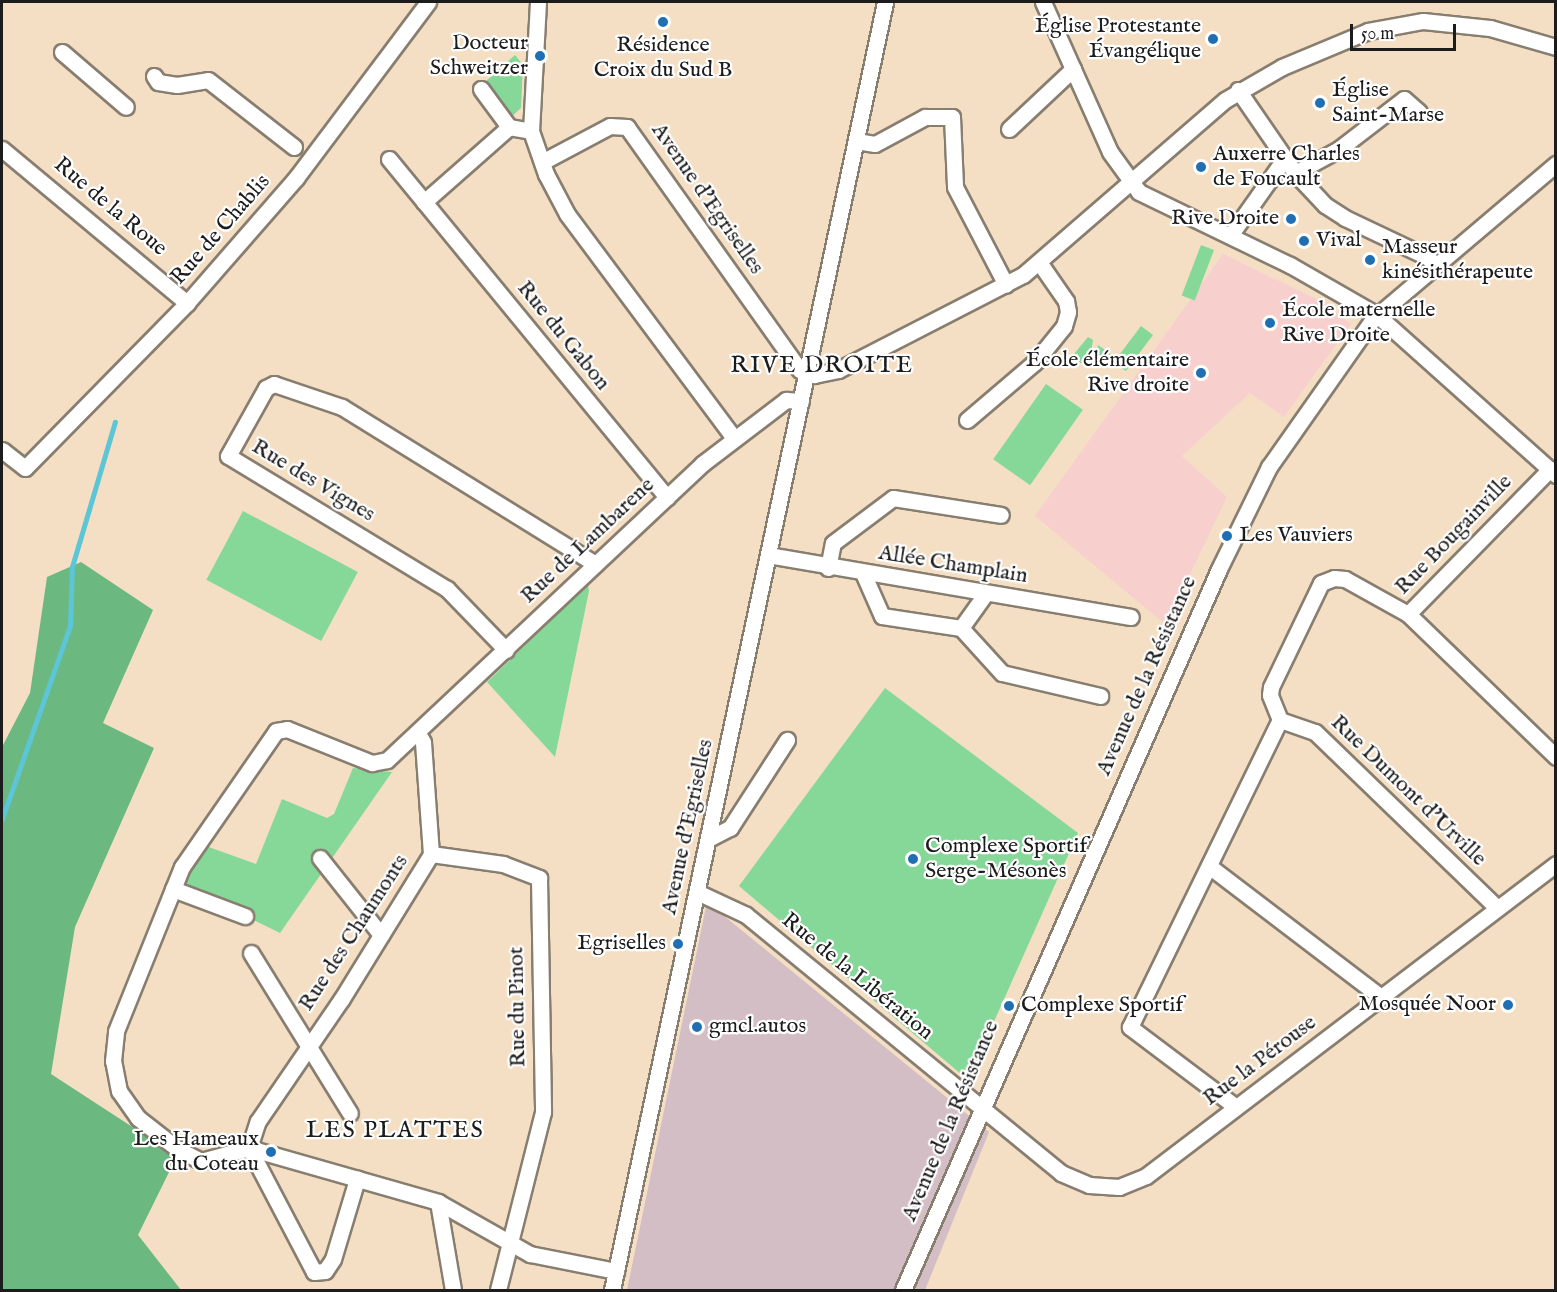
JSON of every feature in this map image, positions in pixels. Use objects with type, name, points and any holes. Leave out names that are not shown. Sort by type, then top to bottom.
[{"type":"street","name":"Rue de Chablis","points":[[2,450],[25,468],[187,303],[296,178],[428,2]]},
{"type":"street","points":[[538,2],[531,131],[542,162],[567,214],[734,438]]},
{"type":"street","name":"Avenue d'Egriselles","points":[[612,1290],[885,2]]},
{"type":"street","points":[[1043,2],[1110,152],[1130,183],[1156,203],[1290,265],[1377,315],[1552,472]]},
{"type":"street","points":[[806,374],[838,370],[1006,285],[1039,262],[1238,90],[1282,67],[1399,23],[1445,21],[1470,24],[1556,47]]},
{"type":"street","points":[[62,52],[126,107]]},
{"type":"street","points":[[1009,129],[1073,69]]},
{"type":"street","points":[[154,76],[166,84],[208,80],[294,147]]},
{"type":"street","points":[[482,89],[509,127],[531,131]]},
{"type":"street","points":[[1238,90],[1299,177],[1334,212],[1427,257],[1436,266]]},
{"type":"street","points":[[1299,177],[1404,99],[1419,112]]},
{"type":"street","points":[[856,141],[875,144],[925,117],[952,117],[955,187],[1006,285]]},
{"type":"street","name":"Avenue d'Egriselles","points":[[542,162],[610,126],[627,127],[800,370],[806,374]]},
{"type":"street","points":[[424,202],[509,127]]},
{"type":"street","name":"Rue de la Roue","points":[[2,149],[187,303]]},
{"type":"street","points":[[1234,230],[1285,158]]},
{"type":"street","name":"Rue du Gabon","points":[[389,159],[667,497]]},
{"type":"street","name":"Avenue de la Résistance","points":[[903,1290],[981,1107],[1219,569],[1269,467],[1323,386],[1377,315],[1556,164]]},
{"type":"street","points":[[967,420],[1035,362],[1064,326],[1068,312],[1066,301],[1039,262]]},
{"type":"street","name":"Rue des Vignes","points":[[506,650],[447,589],[228,456],[266,388],[274,384],[342,407],[595,564]]},
{"type":"street","name":"Rue de Lambarene","points":[[249,1148],[201,1161],[138,1119],[120,1091],[113,1061],[116,1031],[182,867],[276,731],[286,729],[372,763],[387,760],[419,735],[595,564],[734,438],[786,400],[801,402]]},
{"type":"street","name":"Rue Bougainville","points":[[1552,472],[1408,614],[1556,758]]},
{"type":"street","points":[[828,568],[833,543],[893,498],[1001,515]]},
{"type":"street","name":"Allée Champlain","points":[[768,555],[828,568],[1131,617]]},
{"type":"street","points":[[863,573],[882,616],[961,628],[1002,673],[1100,696]]},
{"type":"street","points":[[1236,1107],[1130,1027],[1280,720],[1270,695],[1271,687],[1321,583],[1334,578],[1345,579],[1408,614]]},
{"type":"street","points":[[961,628],[986,593]]},
{"type":"street","name":"Rue Dumont d'Urville","points":[[1280,720],[1315,732],[1497,908]]},
{"type":"street","name":"Rue des Chaumonts","points":[[249,1148],[258,1121],[381,935],[431,854],[423,742],[419,735]]},
{"type":"street","points":[[708,839],[730,828],[787,740]]},
{"type":"street","name":"Rue du Pinot","points":[[431,854],[503,864],[539,878],[543,1112],[509,1242]]},
{"type":"street","points":[[320,858],[381,935]]},
{"type":"street","name":"Rue la Pérouse","points":[[981,1107],[1061,1173],[1089,1185],[1119,1187],[1146,1176],[1556,864]]},
{"type":"street","points":[[1209,866],[1381,997]]},
{"type":"street","points":[[173,889],[245,916]]},
{"type":"street","name":"Rue de la Libération","points":[[697,892],[746,915],[981,1107]]},
{"type":"street","points":[[251,953],[307,1047]]},
{"type":"street","name":"Rue des Chaumonts","points":[[307,1047],[350,1113]]},
{"type":"street","points":[[249,1148],[438,1202],[530,1254],[616,1271]]},
{"type":"street","points":[[249,1148],[314,1272],[325,1271],[333,1259],[357,1179]]},
{"type":"street","points":[[438,1202],[453,1290]]},
{"type":"street","points":[[498,1290],[504,1281],[509,1242]]},
{"type":"shaded area","points":[[1223,254],[1323,302],[1351,324],[1284,417],[1250,393],[1182,456],[1227,497],[1166,625],[1035,516]]},
{"type":"shaded area","points":[[707,902],[989,1132],[925,1290],[627,1290]]},
{"type":"green space","points":[[515,55],[523,65],[521,108],[510,118],[483,84]]},
{"type":"green space","points":[[1201,245],[1214,250],[1195,300],[1182,295]]},
{"type":"green space","points":[[1141,326],[1153,335],[1126,371],[1114,362]]},
{"type":"green space","points":[[1088,337],[1093,340],[1089,363],[1072,363],[1069,360]]},
{"type":"green space","points":[[1098,345],[1114,356],[1108,364],[1095,363]]},
{"type":"green space","points":[[1046,384],[1083,410],[1030,485],[993,459]]},
{"type":"green space","points":[[243,511],[358,572],[321,641],[206,580]]},
{"type":"green space","points":[[81,562],[153,610],[103,723],[154,748],[75,927],[51,1074],[177,1156],[138,1235],[181,1290],[2,1290],[2,747],[30,693],[47,577]]},
{"type":"green space","points":[[588,585],[589,591],[555,757],[487,682]]},
{"type":"green space","name":"Complexe Sportif Serge-Mésonès","points":[[885,688],[1078,833],[968,1080],[739,886]]},
{"type":"green space","points":[[353,768],[392,772],[280,933],[183,885],[206,846],[256,864],[282,799],[327,818],[334,814]]},
{"type":"waterway","points":[[2,819],[70,626],[72,567],[115,422]]},
{"type":"place","name":"Résidence Croix du Sud B","points":[[663,22]]},
{"type":"place","name":"Église Protestante Évangélique","points":[[1213,39]]},
{"type":"place","name":"Docteur Schweitzer","points":[[540,56]]},
{"type":"place","name":"Église Saint-Marse","points":[[1320,103]]},
{"type":"place","name":"Auxerre Charles de Foucault","points":[[1201,167]]},
{"type":"place","name":"Rive Droite","points":[[1291,219]]},
{"type":"place","name":"Vival","points":[[1304,241]]},
{"type":"place","name":"Masseur kinésithérapeute","points":[[1370,260]]},
{"type":"place","name":"École maternelle Rive Droite","points":[[1270,323]]},
{"type":"place","name":"École élémentaire Rive droite","points":[[1201,373]]},
{"type":"place","name":"Les Vauviers","points":[[1227,536]]},
{"type":"place","name":"Complexe Sportif Serge-Mésonès","points":[[913,859]]},
{"type":"place","name":"Egriselles","points":[[678,944]]},
{"type":"place","name":"Mosquée Noor","points":[[1508,1005]]},
{"type":"place","name":"Complexe Sportif","points":[[1009,1006]]},
{"type":"place","name":"gmcl.autos","points":[[697,1027]]},
{"type":"place","name":"Les Hameaux du Coteau","points":[[271,1152]]},
{"type":"district","name":"RIVE DROITE","points":[[822,366]]},
{"type":"district","name":"LES PLATTES","points":[[395,1131]]}]
